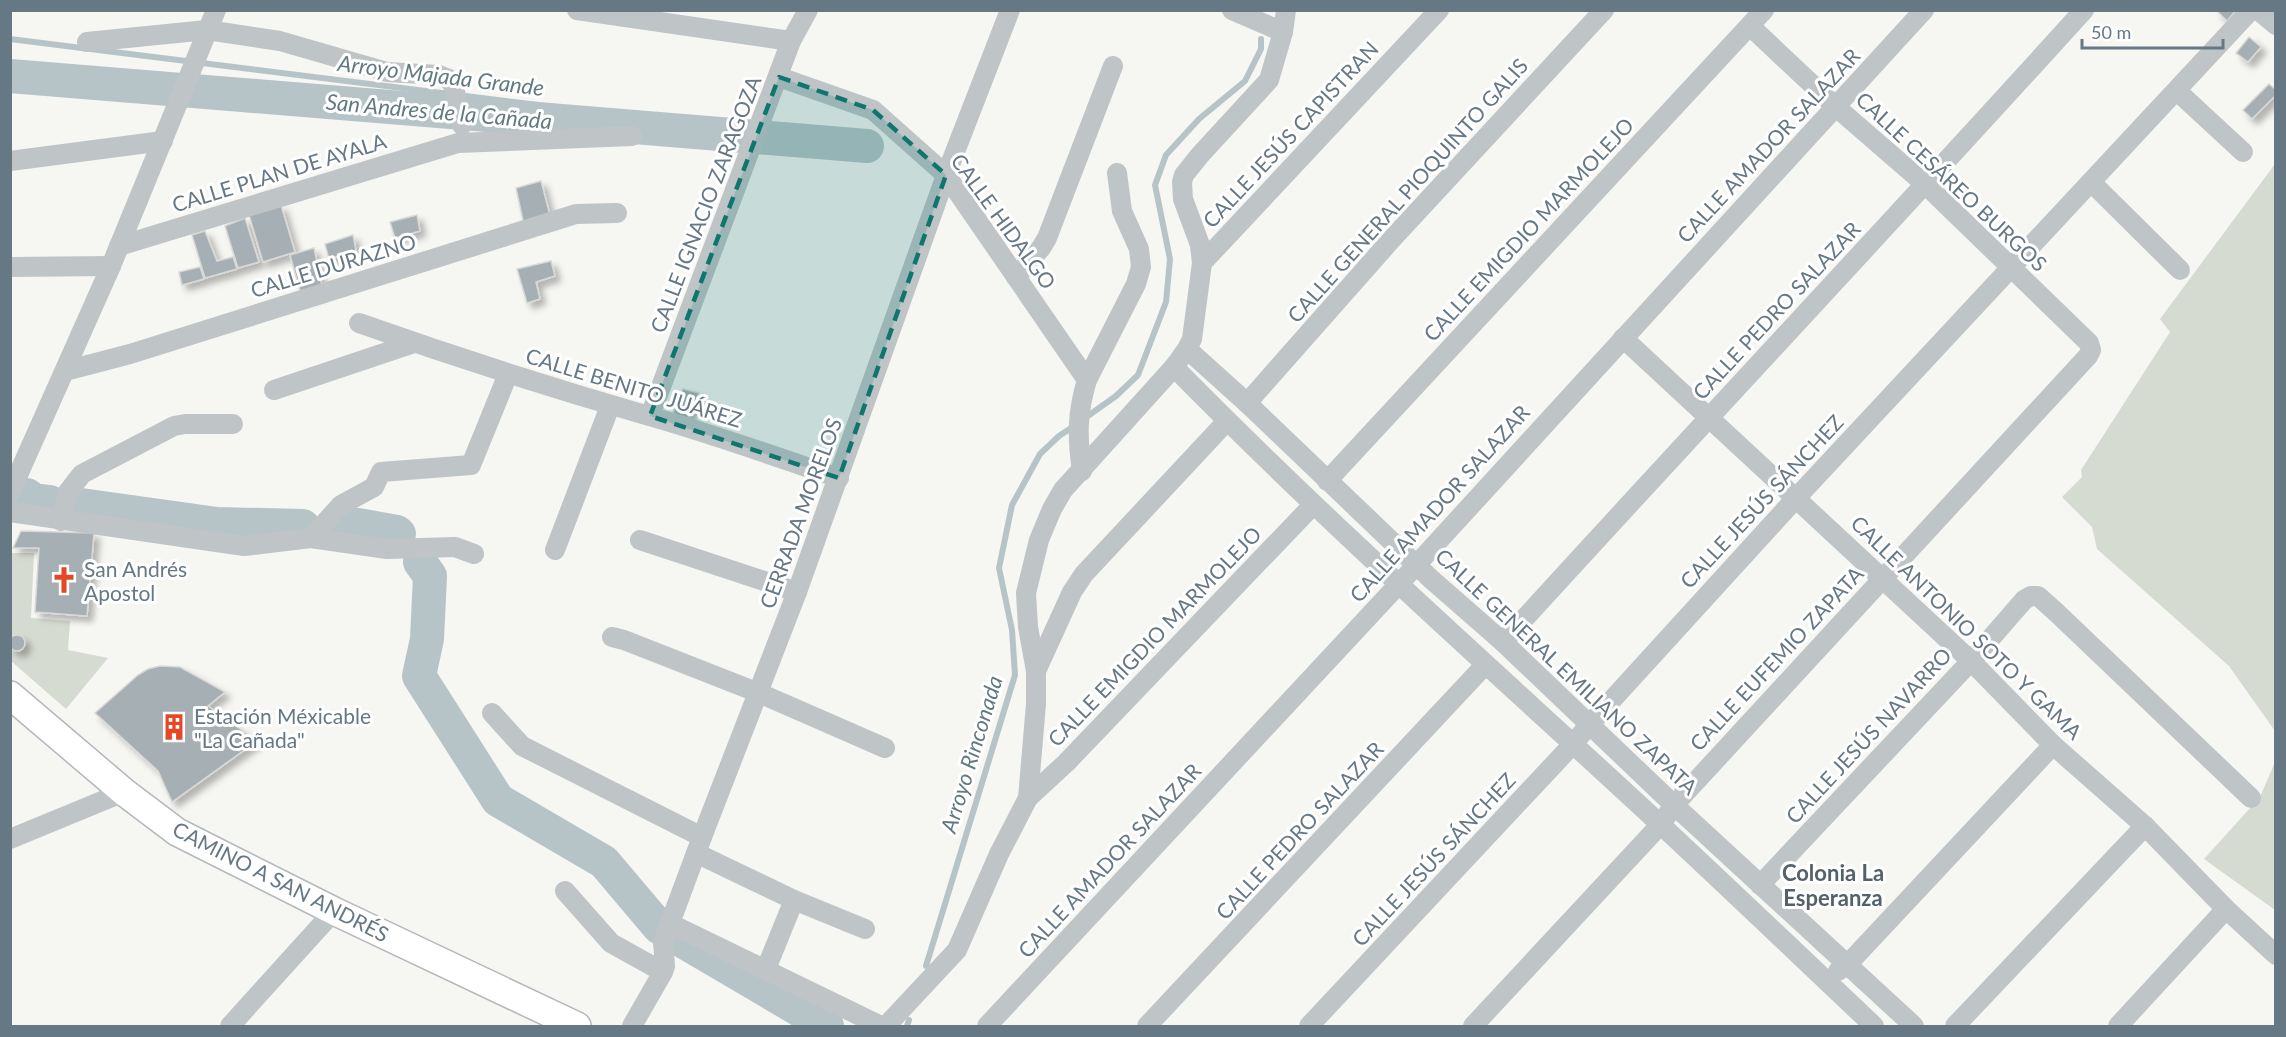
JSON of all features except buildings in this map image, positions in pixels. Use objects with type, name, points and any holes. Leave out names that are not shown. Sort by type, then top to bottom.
[{"type":"street","points":[[10,493],[111,266],[216,10]]},
{"type":"street","points":[[577,10],[791,41]]},
{"type":"street","name":"CALLE IGNACIO ZARAGOZA","points":[[650,416],[791,41],[808,10]]},
{"type":"street","name":"CERRADA MORELOS","points":[[632,1026],[663,972],[668,932],[699,845],[797,592],[946,175],[1010,10]]},
{"type":"street","points":[[1232,10],[1283,32]]},
{"type":"street","points":[[886,1026],[957,950],[999,854],[1028,798],[1036,704],[1036,671],[1028,627],[1026,593],[1038,540],[1063,490],[1174,367],[1187,349],[1194,327],[1202,263],[1200,245],[1183,200],[1184,176],[1269,80],[1283,32],[1286,10]]},
{"type":"street","name":"CALLE JESÚS CAPISTRAN","points":[[1202,263],[1439,10]]},
{"type":"street","name":"CALLE GENERAL PIOQUINTO GALIS","points":[[1247,404],[1391,240],[1604,10]]},
{"type":"street","name":"CALLE EMIGDIO MARMOLEJO","points":[[1328,481],[1764,10]]},
{"type":"street","name":"CALLE AMADOR SALAZAR","points":[[987,1026],[1398,585],[1924,10]]},
{"type":"street","name":"CALLE PEDRO SALAZAR","points":[[1503,642],[1709,416],[1926,185],[2084,10]]},
{"type":"street","name":"CALLE JESÚS SÁNCHEZ","points":[[1309,1026],[1573,744],[1588,724],[1797,497],[2251,10]]},
{"type":"street","points":[[2258,10],[2276,26]]},
{"type":"street","name":"CALLE CESÁREO BURGOS","points":[[1750,26],[1836,107],[1926,185],[2089,343],[2091,350]]},
{"type":"street","points":[[87,42],[207,30],[280,41],[387,72],[439,75],[449,79],[454,87],[462,126]]},
{"type":"street","points":[[1016,277],[1047,238],[1113,66]]},
{"type":"street","name":"CALLE HIDALGO","points":[[779,77],[873,110],[946,175],[1087,380]]},
{"type":"street","points":[[2177,91],[2242,152]]},
{"type":"street","name":"CALLE PLAN DE AYALA","points":[[119,246],[458,143],[632,136]]},
{"type":"street","points":[[10,161],[163,141]]},
{"type":"street","points":[[1082,471],[1078,444],[1078,414],[1087,380],[1136,284],[1141,267],[1139,249],[1122,211],[1117,173]]},
{"type":"street","points":[[2092,183],[2180,270]]},
{"type":"street","name":"CALLE DURAZNO","points":[[65,371],[130,354],[576,214],[617,213]]},
{"type":"street","points":[[10,267],[111,266]]},
{"type":"street","name":"CALLE BENITO JUÁREZ","points":[[359,324],[508,374],[650,416],[839,478]]},
{"type":"street","name":"CALLE ANTONIO SOTO Y GAMA","points":[[1623,338],[1883,577],[1971,661],[2053,745],[2145,826],[2226,909],[2276,955]]},
{"type":"street","points":[[274,390],[414,343]]},
{"type":"street","name":"CALLE GENERAL EMILIANO ZAPATA","points":[[1187,349],[1431,579],[1503,642],[1674,805],[1914,1026]]},
{"type":"street","name":"CALLE EUFEMIO ZAPATA","points":[[1473,1026],[2088,356],[2091,350]]},
{"type":"street","points":[[1174,367],[1313,505],[1485,666],[1660,824],[1874,1026]]},
{"type":"street","points":[[311,538],[341,505],[374,486],[381,472],[471,465],[508,374]]},
{"type":"street","points":[[555,550],[610,406]]},
{"type":"street","points":[[1036,671],[1066,602],[1084,574],[1227,421]]},
{"type":"street","points":[[61,520],[68,492],[82,474],[174,426],[233,424]]},
{"type":"street","name":"CALLE EMIGDIO MARMOLEJO","points":[[1028,798],[1066,763],[1313,505]]},
{"type":"street","points":[[10,512],[244,546],[311,538],[387,549],[455,547],[474,554]]},
{"type":"street","points":[[640,540],[797,592]]},
{"type":"street","name":"CALLE JESÚS NAVARRO","points":[[1760,885],[1971,661],[2024,600],[2031,596],[2038,596],[2250,798]]},
{"type":"street","points":[[612,637],[759,693],[885,748]]},
{"type":"street","name":"CALLE PEDRO SALAZAR","points":[[1147,1026],[1485,666]]},
{"type":"street","name":"CAMINO A SAN ANDRÉS","points":[[10,695],[124,792],[177,832],[334,911],[577,1026]]},
{"type":"street","points":[[492,713],[522,746],[794,900],[865,929]]},
{"type":"street","points":[[1825,980],[1847,965],[2053,745]]},
{"type":"street","points":[[10,838],[124,792]]},
{"type":"street","points":[[1955,1026],[2145,826]]},
{"type":"street","points":[[565,891],[611,943],[663,972]]},
{"type":"street","points":[[766,969],[794,900]]},
{"type":"street","points":[[2118,1026],[2226,909]]},
{"type":"street","points":[[230,1026],[334,911]]},
{"type":"street","points":[[668,932],[766,969],[865,1021],[880,1026]]},
{"type":"highlighted area","points":[[779,77],[873,110],[946,175],[839,478],[650,416]]},
{"type":"shaded area","points":[[2275,164],[2275,731],[2229,666],[2097,549],[2092,527],[2062,497],[2082,477],[2081,470],[2170,332],[2160,319]]},
{"type":"shaded area","points":[[12,553],[34,553],[31,618],[70,621],[68,650],[108,658],[66,709],[11,661],[10,557]]},
{"type":"shaded area","points":[[2275,762],[2275,910],[2204,859],[2260,797]]},
{"type":"waterway","name":"Arroyo Majada Grande","points":[[10,39],[867,146]]},
{"type":"waterway","name":"Arroyo Rinconada","points":[[1085,418],[1116,396],[1138,375],[1166,302],[1170,259],[1155,185],[1166,155],[1199,119],[1245,81],[1261,49],[1261,39]]},
{"type":"waterway","name":"San Andres de la Cañada","points":[[10,76],[867,146]]},
{"type":"waterway","name":"Arroyo Rinconada","points":[[926,966],[1015,675],[1012,630],[999,568],[1012,505],[1040,454],[1059,436],[1074,426]]},
{"type":"waterway","name":"San Andres de la Cañada","points":[[27,495],[34,500],[50,502]]},
{"type":"waterway","name":"San Andres de la Cañada","points":[[81,505],[217,524],[303,526]]},
{"type":"waterway","name":"San Andres de la Cañada","points":[[342,525],[358,525],[399,534]]},
{"type":"waterway","name":"San Andres de la Cañada","points":[[420,562],[430,576],[427,639],[419,676],[498,800],[604,862],[659,927],[827,1026]]},
{"type":"waterway","name":"Arroyo Rinconada","points":[[907,1026],[909,1020]]},
{"type":"place","name":"San Andrés Apostol","points":[[64,580]]},
{"type":"place","name":"Estación Méxicable \"La Cañada\"","points":[[174,727]]},
{"type":"district","name":"Colonia La Esperanza","points":[[1833,884]]}]
